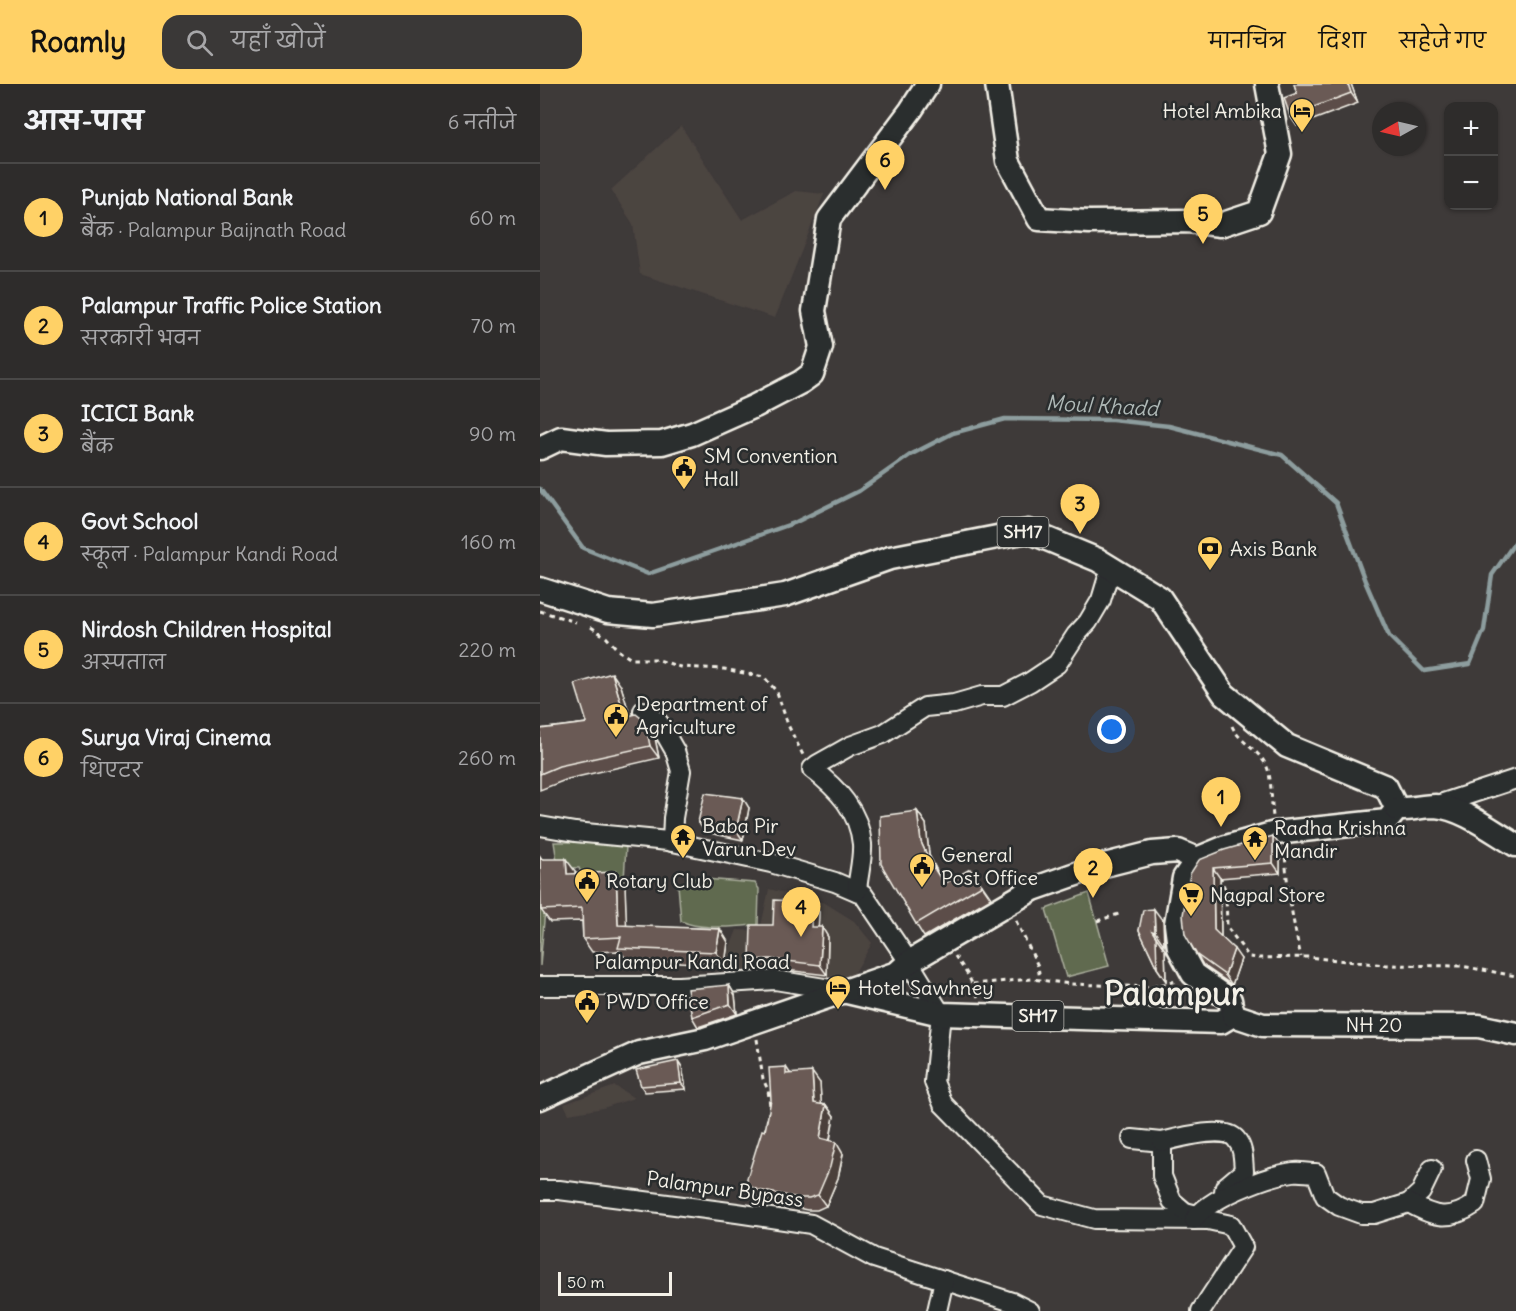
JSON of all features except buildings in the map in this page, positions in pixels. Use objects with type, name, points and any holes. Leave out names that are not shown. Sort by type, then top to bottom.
[{"type":"main road","points":[[540,448],[561,438],[606,444],[662,442],[692,434],[755,406],[812,374],[820,348],[814,311],[829,219],[928,84]]},
{"type":"main road","points":[[997,84],[1008,161],[1039,219],[1089,222],[1188,221],[1220,225],[1259,212],[1280,154],[1267,84]]},
{"type":"main road","name":"SH17","points":[[540,589],[608,611],[653,615],[785,595],[890,558],[1028,531],[1098,560],[1160,598],[1224,694],[1287,746],[1386,787],[1397,808]]},
{"type":"main road","points":[[1233,1015],[1230,1000],[1193,974],[1179,948],[1176,924],[1184,878],[1197,859],[1226,847],[1280,832],[1387,821],[1397,808],[1407,810],[1434,806],[1453,810],[1516,845]]},
{"type":"main road","points":[[540,1098],[639,1053],[705,1039],[897,973],[909,962],[1033,889],[1093,868],[1152,853],[1178,851],[1197,859]]},
{"type":"main road","name":"SH17","points":[[843,992],[941,1014],[1221,1023],[1233,1015]]},
{"type":"main road","name":"NH 20","points":[[1233,1015],[1263,1024],[1479,1026],[1516,1034]]},
{"type":"street","points":[[857,891],[862,843],[854,813],[833,785],[812,769],[850,746],[883,734],[925,707],[954,704],[982,696],[1003,696],[1030,682],[1057,664],[1076,635],[1088,622],[1101,600],[1107,580],[1118,572]]},
{"type":"street","points":[[644,711],[659,723],[675,751],[681,771],[673,818],[672,842]]},
{"type":"street","points":[[1434,806],[1516,779]]},
{"type":"street","points":[[540,826],[672,842],[771,863],[835,882],[863,894],[941,1014],[934,1082],[943,1104],[1042,1205],[1094,1219],[1195,1218],[1231,1226],[1243,1247],[1201,1311]]},
{"type":"street","name":"Palampur Kandi Road","points":[[540,986],[580,984],[679,986],[775,980],[843,992]]},
{"type":"street","points":[[1132,1139],[1162,1142],[1203,1134],[1226,1133],[1236,1138],[1243,1152],[1244,1171],[1226,1187],[1221,1200]]},
{"type":"street","points":[[1162,1142],[1162,1176],[1172,1201],[1195,1218]]},
{"type":"street","points":[[1409,1203],[1432,1214],[1452,1216],[1475,1204],[1481,1179],[1476,1160]]},
{"type":"street","points":[[1195,1218],[1200,1210],[1249,1185],[1296,1171],[1316,1173],[1325,1196],[1339,1206],[1360,1214],[1374,1214],[1409,1203],[1421,1192],[1432,1169]]},
{"type":"street","name":"Palampur Bypass","points":[[540,1190],[560,1190],[811,1224],[873,1258],[1012,1302],[1030,1311]]},
{"type":"street","points":[[937,1311],[944,1280]]},
{"type":"path","points":[[540,611],[582,623]]},
{"type":"path","points":[[588,625],[631,658],[656,659],[680,667],[724,669],[764,677],[777,692],[788,725],[812,769]]},
{"type":"path","points":[[1224,694],[1229,719],[1234,730],[1268,767],[1301,957]]},
{"type":"path","points":[[1219,873],[1226,892],[1227,927],[1249,957],[1301,957],[1386,965],[1461,966],[1516,976]]},
{"type":"path","points":[[999,909],[1016,921],[1038,966],[1040,980]]},
{"type":"path","points":[[1097,921],[1122,913]]},
{"type":"path","points":[[952,952],[973,984],[979,1002]]},
{"type":"path","points":[[973,984],[1016,979],[1152,987],[1181,979]]},
{"type":"path","points":[[755,1023],[763,1079],[768,1090],[771,1108],[763,1140]]},
{"type":"path","points":[[733,1212],[740,1202],[750,1174]]},
{"type":"shaded area","points":[[681,126],[742,220],[796,191],[824,194],[775,318],[640,274],[633,224],[611,190]]},
{"type":"shaded area","points":[[769,889],[825,903],[854,921],[872,943],[853,976],[824,980],[728,976],[728,952],[737,930],[760,931]]},
{"type":"shaded area","points":[[615,1086],[634,1098],[603,1108],[569,1114],[564,1104]]},
{"type":"green space","points":[[554,842],[616,842],[626,846],[624,880],[585,882],[579,868],[558,867]]},
{"type":"green space","points":[[692,878],[755,883],[759,889],[758,925],[709,927],[681,921],[678,885]]},
{"type":"green space","points":[[540,892],[546,898],[540,966]]},
{"type":"green space","points":[[1089,893],[1109,966],[1066,977],[1046,909]]},
{"type":"waterway","name":"Moul Khadd","points":[[540,489],[583,548],[648,574],[794,523],[859,491],[910,455],[953,433],[1005,419],[1112,420],[1169,426],[1282,455],[1336,503],[1365,581],[1389,636],[1424,671],[1470,664],[1484,630],[1492,575],[1516,541]]},
{"type":"place","name":"Hotel Ambika","points":[[1302,134]]},
{"type":"place","name":"Surya Viraj Cinema","points":[[885,190]]},
{"type":"place","name":"Nirdosh Children Hospital","points":[[1203,244]]},
{"type":"place","name":"SM Convention Hall","points":[[684,491]]},
{"type":"place","name":"ICICI Bank","points":[[1080,534]]},
{"type":"place","name":"Axis Bank","points":[[1210,572]]},
{"type":"place","name":"Department of Agriculture","points":[[616,739]]},
{"type":"place","name":"Punjab National Bank","points":[[1221,827]]},
{"type":"place","name":"Baba Pir Varun Dev","points":[[683,860]]},
{"type":"place","name":"Radha Krishna Mandir","points":[[1255,862]]},
{"type":"place","name":"General Post Office","points":[[922,889]]},
{"type":"place","name":"Palampur Traffic Police Station","points":[[1093,898]]},
{"type":"place","name":"Rotary Club","points":[[587,904]]},
{"type":"place","name":"Nagpal Store","points":[[1191,918]]},
{"type":"place","name":"Govt School","points":[[801,937]]},
{"type":"place","name":"Hotel Sawhney","points":[[838,1011]]},
{"type":"place","name":"PWD Office","points":[[587,1025]]},
{"type":"district","name":"Palampur","points":[[1174,994]]}]
